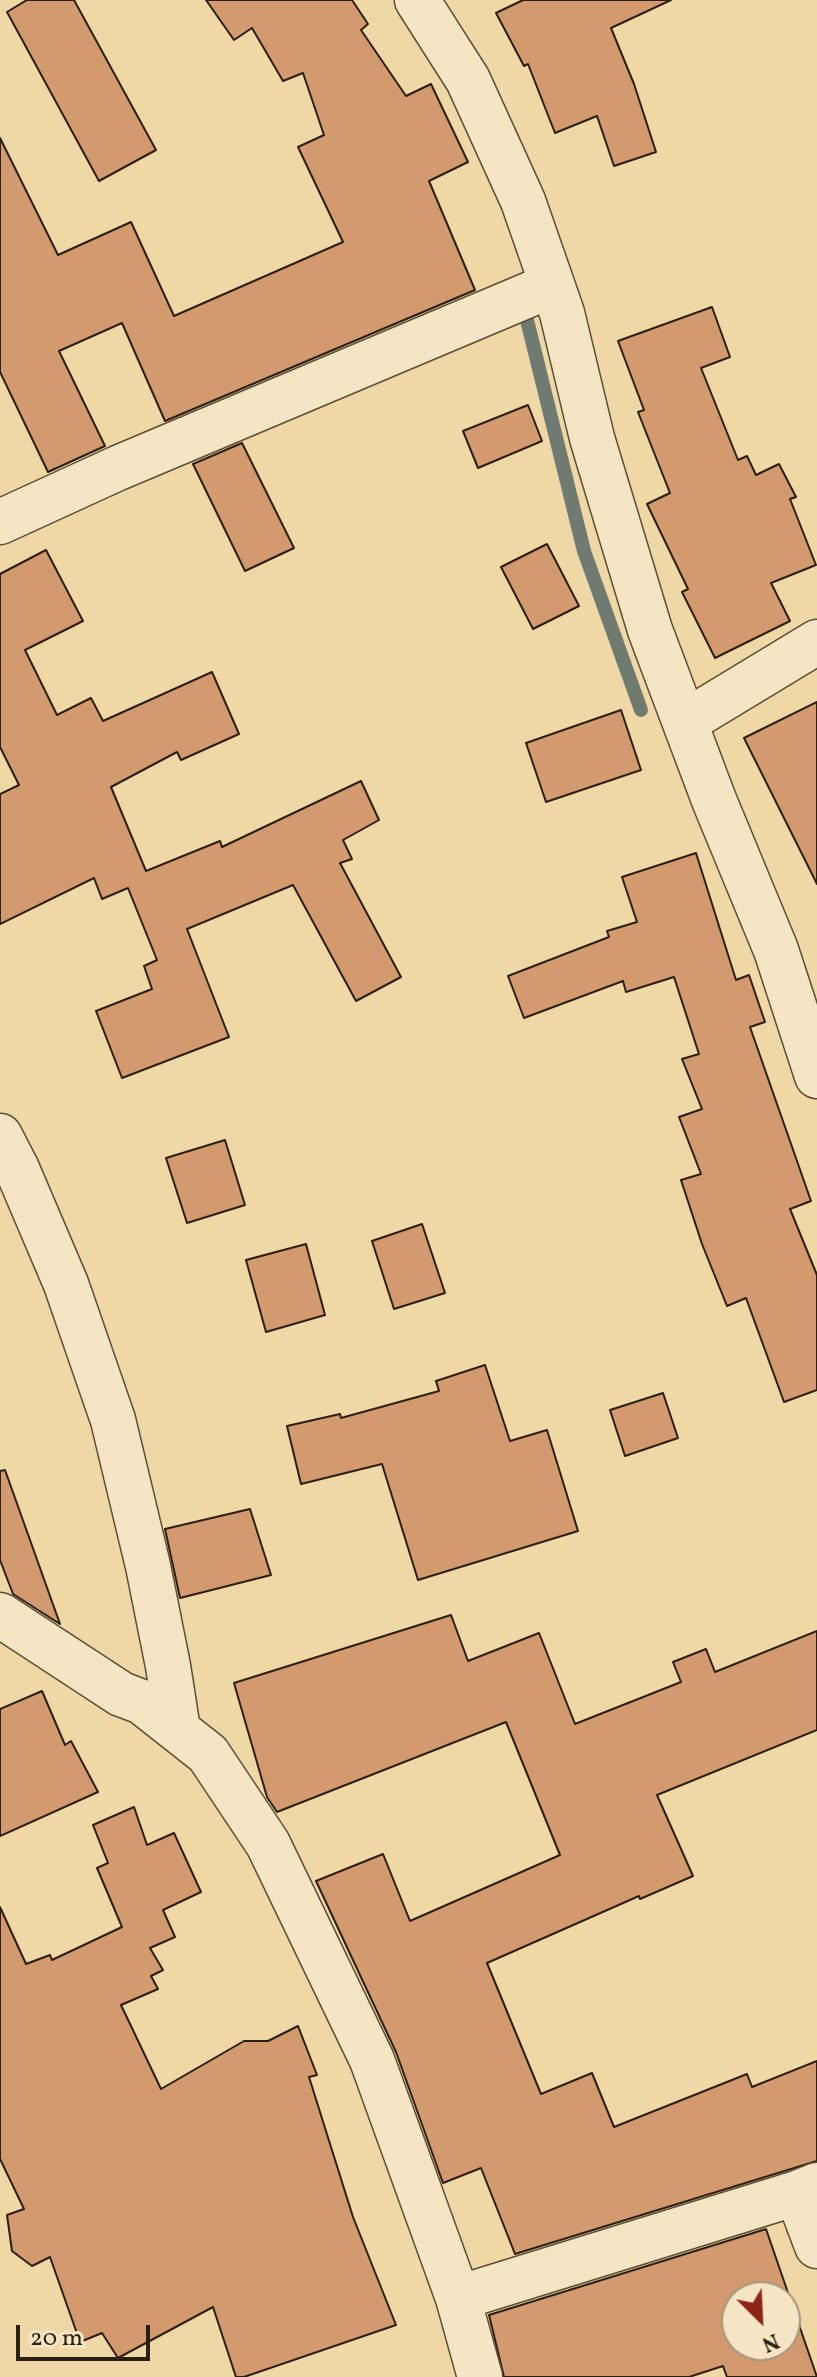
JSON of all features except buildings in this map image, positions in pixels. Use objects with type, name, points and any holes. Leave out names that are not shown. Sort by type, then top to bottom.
[{"type":"street","points":[[417,0],[468,80],[523,201],[562,313],[592,438],[645,615],[776,950],[817,1076]]},
{"type":"street","points":[[0,522],[133,462],[552,285]]},
{"type":"street","points":[[685,722],[817,642]]},
{"type":"street","points":[[0,1136],[66,1284],[113,1420],[151,1580],[178,1730]]},
{"type":"street","points":[[0,1615],[121,1694],[142,1702],[208,1754],[268,1844],[372,2060],[458,2298],[480,2377]]},
{"type":"street","points":[[458,2298],[807,2189],[817,2246]]},
{"type":"waterway","points":[[526,316],[584,551],[641,710]]}]
